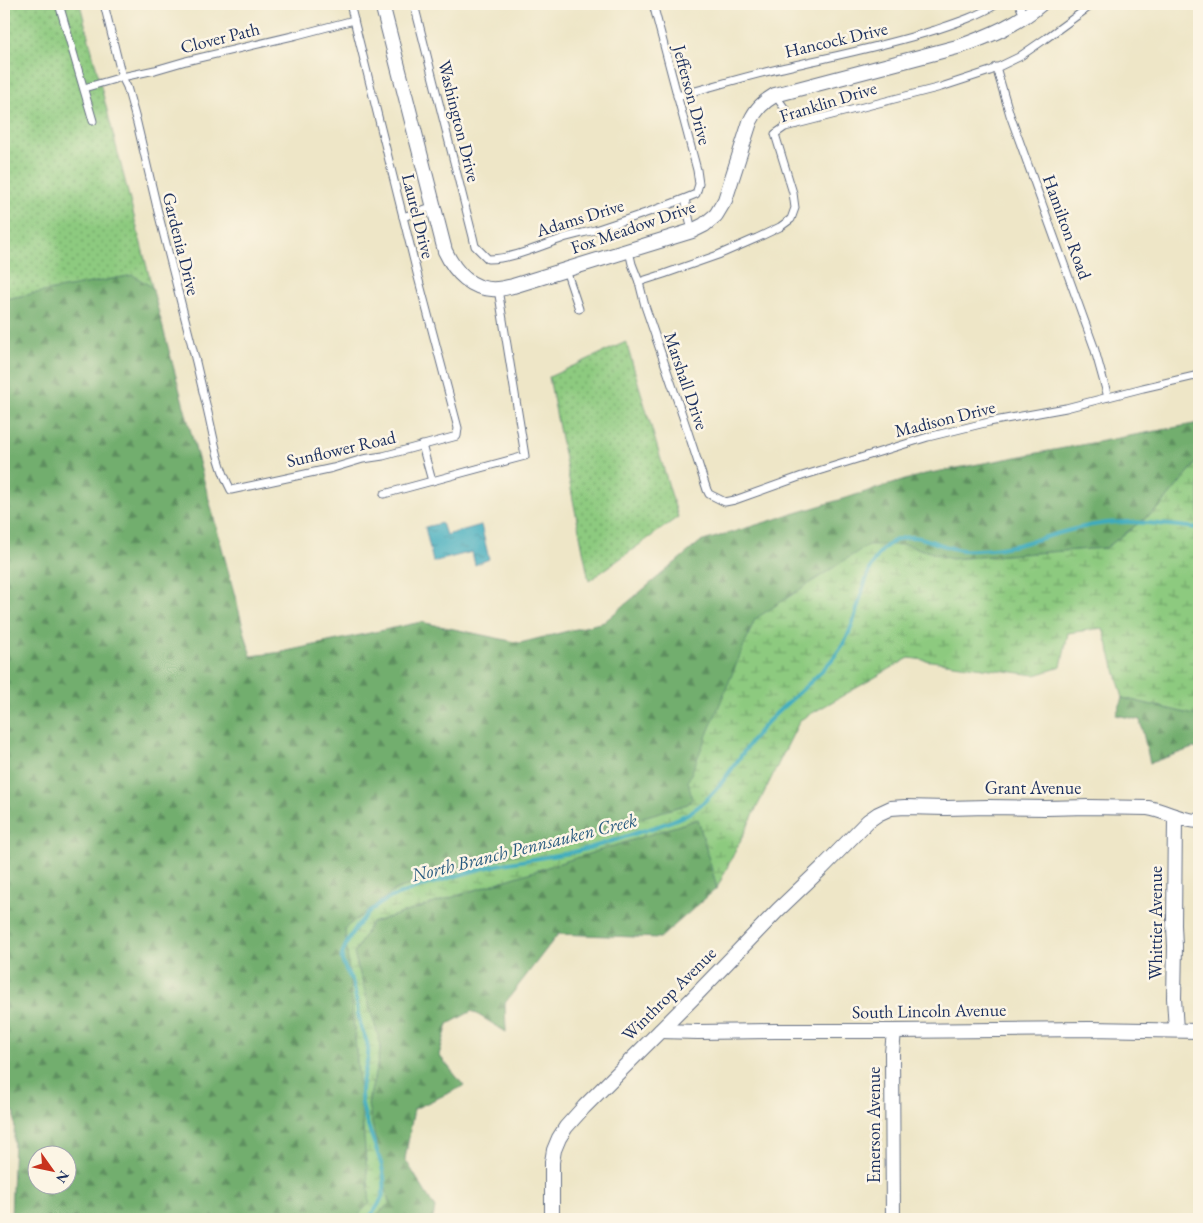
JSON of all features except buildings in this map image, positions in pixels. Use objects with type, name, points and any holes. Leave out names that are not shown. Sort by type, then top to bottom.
[{"type":"street","name":"Fox Meadow Drive","points":[[382,4],[448,258],[468,281],[488,289],[513,286],[692,231],[704,225],[721,207],[750,122],[757,109],[766,100],[776,95],[961,46],[990,36],[1021,10],[1041,4]]},
{"type":"street","name":"Grant Avenue","points":[[868,821],[891,808],[905,807],[1148,808],[1185,819],[1199,821]]},
{"type":"street","name":"Whittier Avenue","points":[[1175,816],[1174,925],[1176,946],[1174,998],[1176,1030]]},
{"type":"street","name":"Winthrop Avenue","points":[[552,1219],[552,1162],[554,1150],[559,1138],[574,1117],[868,821]]},
{"type":"street","name":"South Lincoln Avenue","points":[[660,1031],[894,1031],[1090,1028],[1199,1031]]},
{"type":"street","name":"Emerson Avenue","points":[[893,1219],[892,1053],[894,1031]]},
{"type":"lane","points":[[59,4],[93,121]]},
{"type":"lane","name":"Gardenia Drive","points":[[104,4],[122,77],[127,87],[137,123],[219,462],[225,480],[231,490]]},
{"type":"lane","name":"Laurel Drive","points":[[350,4],[458,428],[457,436]]},
{"type":"lane","name":"Washington Drive","points":[[414,4],[476,246]]},
{"type":"lane","name":"Jefferson Drive","points":[[653,4],[697,170],[699,184],[696,194]]},
{"type":"lane","name":"Hancock Drive","points":[[677,96],[911,37],[959,22],[990,9],[997,4]]},
{"type":"lane","name":"Franklin Drive","points":[[639,282],[718,255],[766,234],[791,219],[796,208],[775,134],[784,127],[958,82],[996,68],[1019,57],[1093,4]]},
{"type":"lane","name":"Clover Path","points":[[84,88],[354,20]]},
{"type":"lane","name":"Hamilton Road","points":[[996,68],[1010,115],[1096,354],[1108,397]]},
{"type":"lane","points":[[776,95],[796,124]]},
{"type":"lane","name":"Adams Drive","points":[[476,246],[488,259],[501,258],[628,219],[696,194]]},
{"type":"lane","points":[[685,198],[692,231]]},
{"type":"lane","points":[[403,217],[419,213],[434,206]]},
{"type":"lane","points":[[629,250],[639,282]]},
{"type":"lane","points":[[566,270],[579,308]]},
{"type":"lane","name":"Marshall Drive","points":[[639,282],[645,306],[706,490]]},
{"type":"lane","points":[[384,494],[525,456],[498,289]]},
{"type":"lane","name":"Madison Drive","points":[[706,490],[709,494],[725,502],[735,500],[802,476],[928,437],[989,422],[1066,408],[1199,375]]},
{"type":"lane","name":"Sunflower Road","points":[[231,490],[333,468],[457,436]]},
{"type":"lane","points":[[422,445],[432,482]]},
{"type":"green space","points":[[4,4],[80,4],[152,287],[133,275],[4,299]]},
{"type":"green space","points":[[133,275],[152,287],[251,656],[282,652],[421,622],[520,643],[604,622],[700,542],[925,474],[1199,423],[1199,463],[1197,462],[1159,508],[1106,548],[951,559],[907,545],[688,804],[397,889],[345,928],[370,1203],[354,1219],[11,1219],[15,1113],[4,1107],[4,299]]},
{"type":"green space","points":[[626,342],[678,517],[589,581],[549,377]]},
{"type":"green space","points":[[1197,462],[1199,463],[1199,716],[1123,698],[1103,628],[1068,633],[1061,667],[1035,675],[909,658],[800,720],[717,888],[698,819],[371,923],[354,954],[381,1046],[368,1105],[389,1203],[374,1219],[354,1219],[370,1203],[345,928],[397,889],[688,804],[692,799],[688,781],[755,619],[868,545],[907,545],[951,559],[1106,548],[1159,508]]},
{"type":"green space","points":[[1123,698],[1199,716],[1199,749],[1193,748],[1150,763],[1140,720],[1116,715]]},
{"type":"green space","points":[[698,819],[717,888],[660,938],[558,934],[505,1003],[506,1032],[472,1011],[448,1024],[439,1055],[464,1086],[414,1109],[405,1159],[435,1208],[433,1219],[374,1219],[389,1203],[368,1105],[381,1046],[354,954],[371,923]]},
{"type":"water","points":[[442,523],[446,535],[481,525],[489,559],[475,565],[472,552],[433,562],[425,527]]},
{"type":"waterway","name":"North Branch Pennsauken Creek","points":[[368,1219],[382,1198],[384,1179],[379,1156],[362,1106],[361,1087],[368,1055],[367,1042],[361,1026],[353,984],[344,966],[342,957],[351,935],[372,910],[392,897],[445,879],[489,867],[587,849],[671,822],[689,813],[720,785],[762,728],[831,661],[848,635],[871,567],[887,545],[899,539],[915,537],[955,549],[981,550],[1018,545],[1092,525],[1124,522],[1199,528]]}]
